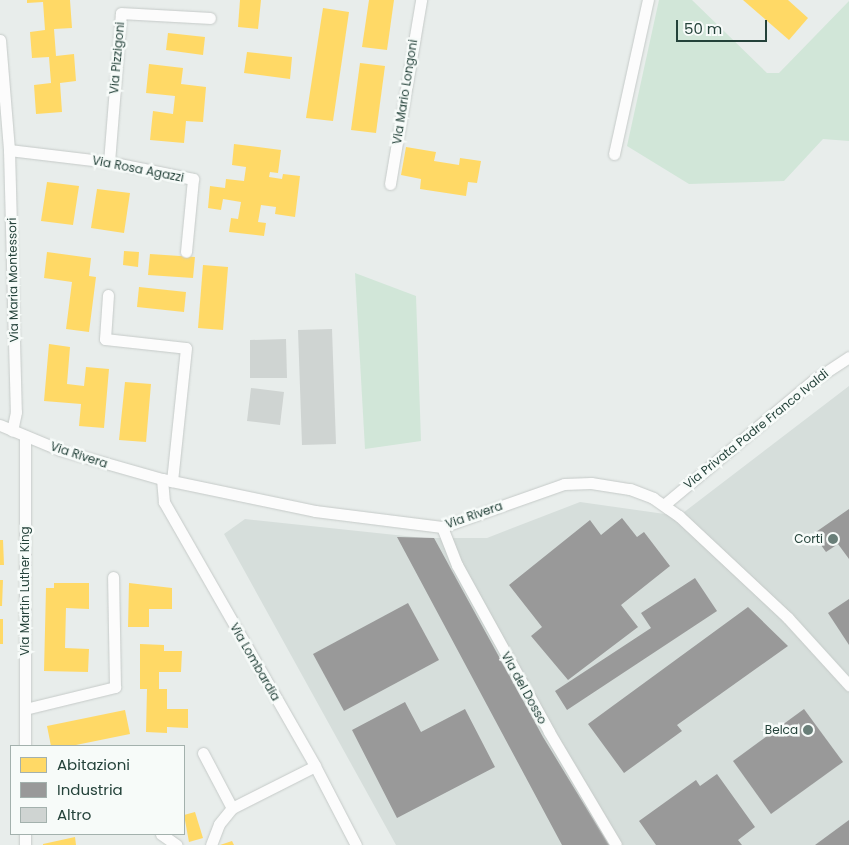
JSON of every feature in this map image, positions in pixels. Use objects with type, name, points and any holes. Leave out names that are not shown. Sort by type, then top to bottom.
[{"type":"street","name":"Via Mario Longoni","points":[[390,184],[421,0]]},
{"type":"street","points":[[614,154],[648,0]]},
{"type":"street","name":"Via Pizzigoni","points":[[109,162],[121,13],[210,18]]},
{"type":"street","name":"Via Maria Montessori","points":[[0,40],[9,150],[16,412],[12,430]]},
{"type":"street","name":"Via Rosa Agazzi","points":[[9,150],[109,162],[193,179],[186,252]]},
{"type":"street","name":"Via Lombardia","points":[[108,295],[105,339],[186,348],[164,502],[315,766],[356,845]]},
{"type":"street","name":"Via Privata Padre Franco Ivaldi","points":[[665,504],[814,380],[849,357]]},
{"type":"street","name":"Via Rivera","points":[[0,425],[25,436],[96,461],[167,480],[315,511],[442,527],[552,487],[577,482],[624,487],[665,504],[788,618],[849,685]]},
{"type":"street","name":"Via Martin Luther King","points":[[25,436],[25,745]]},
{"type":"street","name":"Via del Dosso","points":[[442,527],[457,565],[548,732],[616,845]]},
{"type":"street","points":[[25,709],[115,687],[113,576]]},
{"type":"street","points":[[203,753],[232,808]]},
{"type":"street","points":[[211,845],[219,824],[232,808],[250,797],[315,766]]},
{"type":"street","points":[[162,835],[177,845]]},
{"type":"shaded area","points":[[849,386],[849,845],[396,845],[224,534],[245,519],[424,538],[487,538],[580,502],[679,516]]},
{"type":"green space","points":[[659,0],[692,0],[767,73],[779,73],[849,1],[849,141],[823,139],[784,181],[689,184],[627,146]]},
{"type":"green space","points":[[355,273],[416,296],[421,441],[365,449]]},
{"type":"building: Abitazioni","points":[[27,0],[70,0],[72,28],[54,29],[56,56],[74,54],[76,81],[60,83],[62,112],[36,114],[34,85],[51,83],[49,57],[32,58],[30,32],[45,30],[43,2],[27,3]]},
{"type":"building: Abitazioni","points":[[240,0],[261,0],[258,29],[238,27]]},
{"type":"building: Abitazioni","points":[[369,0],[394,0],[387,50],[362,47]]},
{"type":"building: Abitazioni","points":[[743,0],[788,0],[808,18],[789,40]]},
{"type":"building: Abitazioni","points":[[323,8],[349,12],[333,121],[306,118]]},
{"type":"building: Abitazioni","points":[[168,33],[205,37],[203,55],[166,50]]},
{"type":"building: Abitazioni","points":[[247,52],[292,57],[290,79],[244,73]]},
{"type":"building: Abitazioni","points":[[360,63],[385,66],[376,133],[351,130]]},
{"type":"building: Abitazioni","points":[[149,64],[183,68],[181,84],[206,87],[203,122],[186,121],[184,143],[150,140],[153,111],[173,114],[175,96],[146,93]]},
{"type":"building: Abitazioni","points":[[234,144],[281,150],[278,173],[270,172],[269,177],[282,179],[283,174],[300,176],[295,217],[275,214],[276,207],[261,205],[258,222],[266,223],[264,236],[229,232],[231,218],[238,219],[241,202],[223,199],[221,210],[208,208],[210,186],[225,188],[226,179],[244,181],[246,167],[232,165]]},
{"type":"building: Abitazioni","points":[[406,147],[436,152],[434,161],[459,165],[460,158],[481,161],[477,183],[468,182],[466,196],[420,189],[421,179],[401,175]]},
{"type":"building: Abitazioni","points":[[47,182],[79,186],[73,225],[41,221]]},
{"type":"building: Abitazioni","points":[[97,189],[130,193],[124,233],[91,228]]},
{"type":"building: Abitazioni","points":[[124,251],[139,252],[138,267],[123,265]]},
{"type":"building: Abitazioni","points":[[47,252],[91,258],[89,276],[96,277],[89,332],[66,329],[72,282],[44,278]]},
{"type":"building: Abitazioni","points":[[150,254],[195,257],[193,278],[148,275]]},
{"type":"building: Abitazioni","points":[[203,265],[228,267],[223,330],[198,328]]},
{"type":"building: Abitazioni","points":[[139,287],[186,292],[184,312],[137,307]]},
{"type":"building: Abitazioni","points":[[49,344],[70,347],[67,384],[84,386],[86,367],[109,369],[104,428],[79,426],[81,404],[44,401]]},
{"type":"building: Abitazioni","points":[[125,382],[151,384],[146,442],[119,440]]},
{"type":"building: Abitazioni","points":[[0,540],[3,540],[4,565],[0,565]]},
{"type":"building: Abitazioni","points":[[0,580],[3,580],[2,606],[0,606]]},
{"type":"building: Abitazioni","points":[[54,583],[89,583],[89,609],[66,608],[65,648],[89,649],[88,672],[44,671],[46,588],[54,588]]},
{"type":"building: Abitazioni","points":[[129,583],[172,588],[172,609],[149,609],[149,627],[128,627]]},
{"type":"building: Abitazioni","points":[[0,619],[3,619],[3,644],[0,644]]},
{"type":"building: Abitazioni","points":[[140,644],[164,645],[164,651],[182,651],[181,672],[159,672],[159,689],[167,689],[167,709],[188,709],[188,728],[167,727],[167,733],[146,732],[147,689],[140,689]]},
{"type":"building: Abitazioni","points":[[125,710],[130,734],[76,745],[51,745],[47,726]]},
{"type":"building: Abitazioni","points":[[195,812],[203,838],[189,842],[185,815]]},
{"type":"building: Abitazioni","points":[[75,837],[76,845],[43,845],[43,844]]},
{"type":"building: Abitazioni","points":[[232,841],[234,845],[220,845]]},
{"type":"building: Industria","name":"Corti","points":[[849,509],[849,559],[838,544],[826,552],[813,534]]},
{"type":"building: Industria","points":[[622,518],[637,537],[644,532],[670,566],[621,605],[638,627],[568,680],[531,636],[542,627],[509,585],[590,520],[601,535]]},
{"type":"building: Industria","points":[[397,537],[434,538],[543,737],[609,845],[562,845]]},
{"type":"building: Industria","points":[[695,578],[717,611],[567,710],[555,691],[651,628],[641,613]]},
{"type":"building: Industria","points":[[849,599],[849,645],[828,613]]},
{"type":"building: Industria","points":[[408,603],[439,660],[344,711],[313,654]]},
{"type":"building: Industria","points":[[748,607],[788,646],[677,725],[682,731],[624,773],[588,724]]},
{"type":"building: Industria","points":[[405,702],[421,732],[465,709],[495,767],[397,818],[352,730]]},
{"type":"building: Industria","points":[[804,709],[843,762],[771,814],[733,761]]},
{"type":"building: Industria","points":[[717,774],[755,827],[738,840],[742,845],[656,845],[639,821],[696,780],[700,786]]},
{"type":"building: Industria","points":[[849,820],[849,845],[815,845]]},
{"type":"building: Altro","points":[[332,329],[336,444],[302,445],[298,330]]},
{"type":"building: Altro","points":[[286,339],[287,378],[250,378],[250,340]]},
{"type":"building: Altro","points":[[251,388],[284,392],[280,425],[247,421]]},
{"type":"place","name":"Corti","points":[[833,539]]},
{"type":"place","name":"Belca","points":[[808,730]]}]
